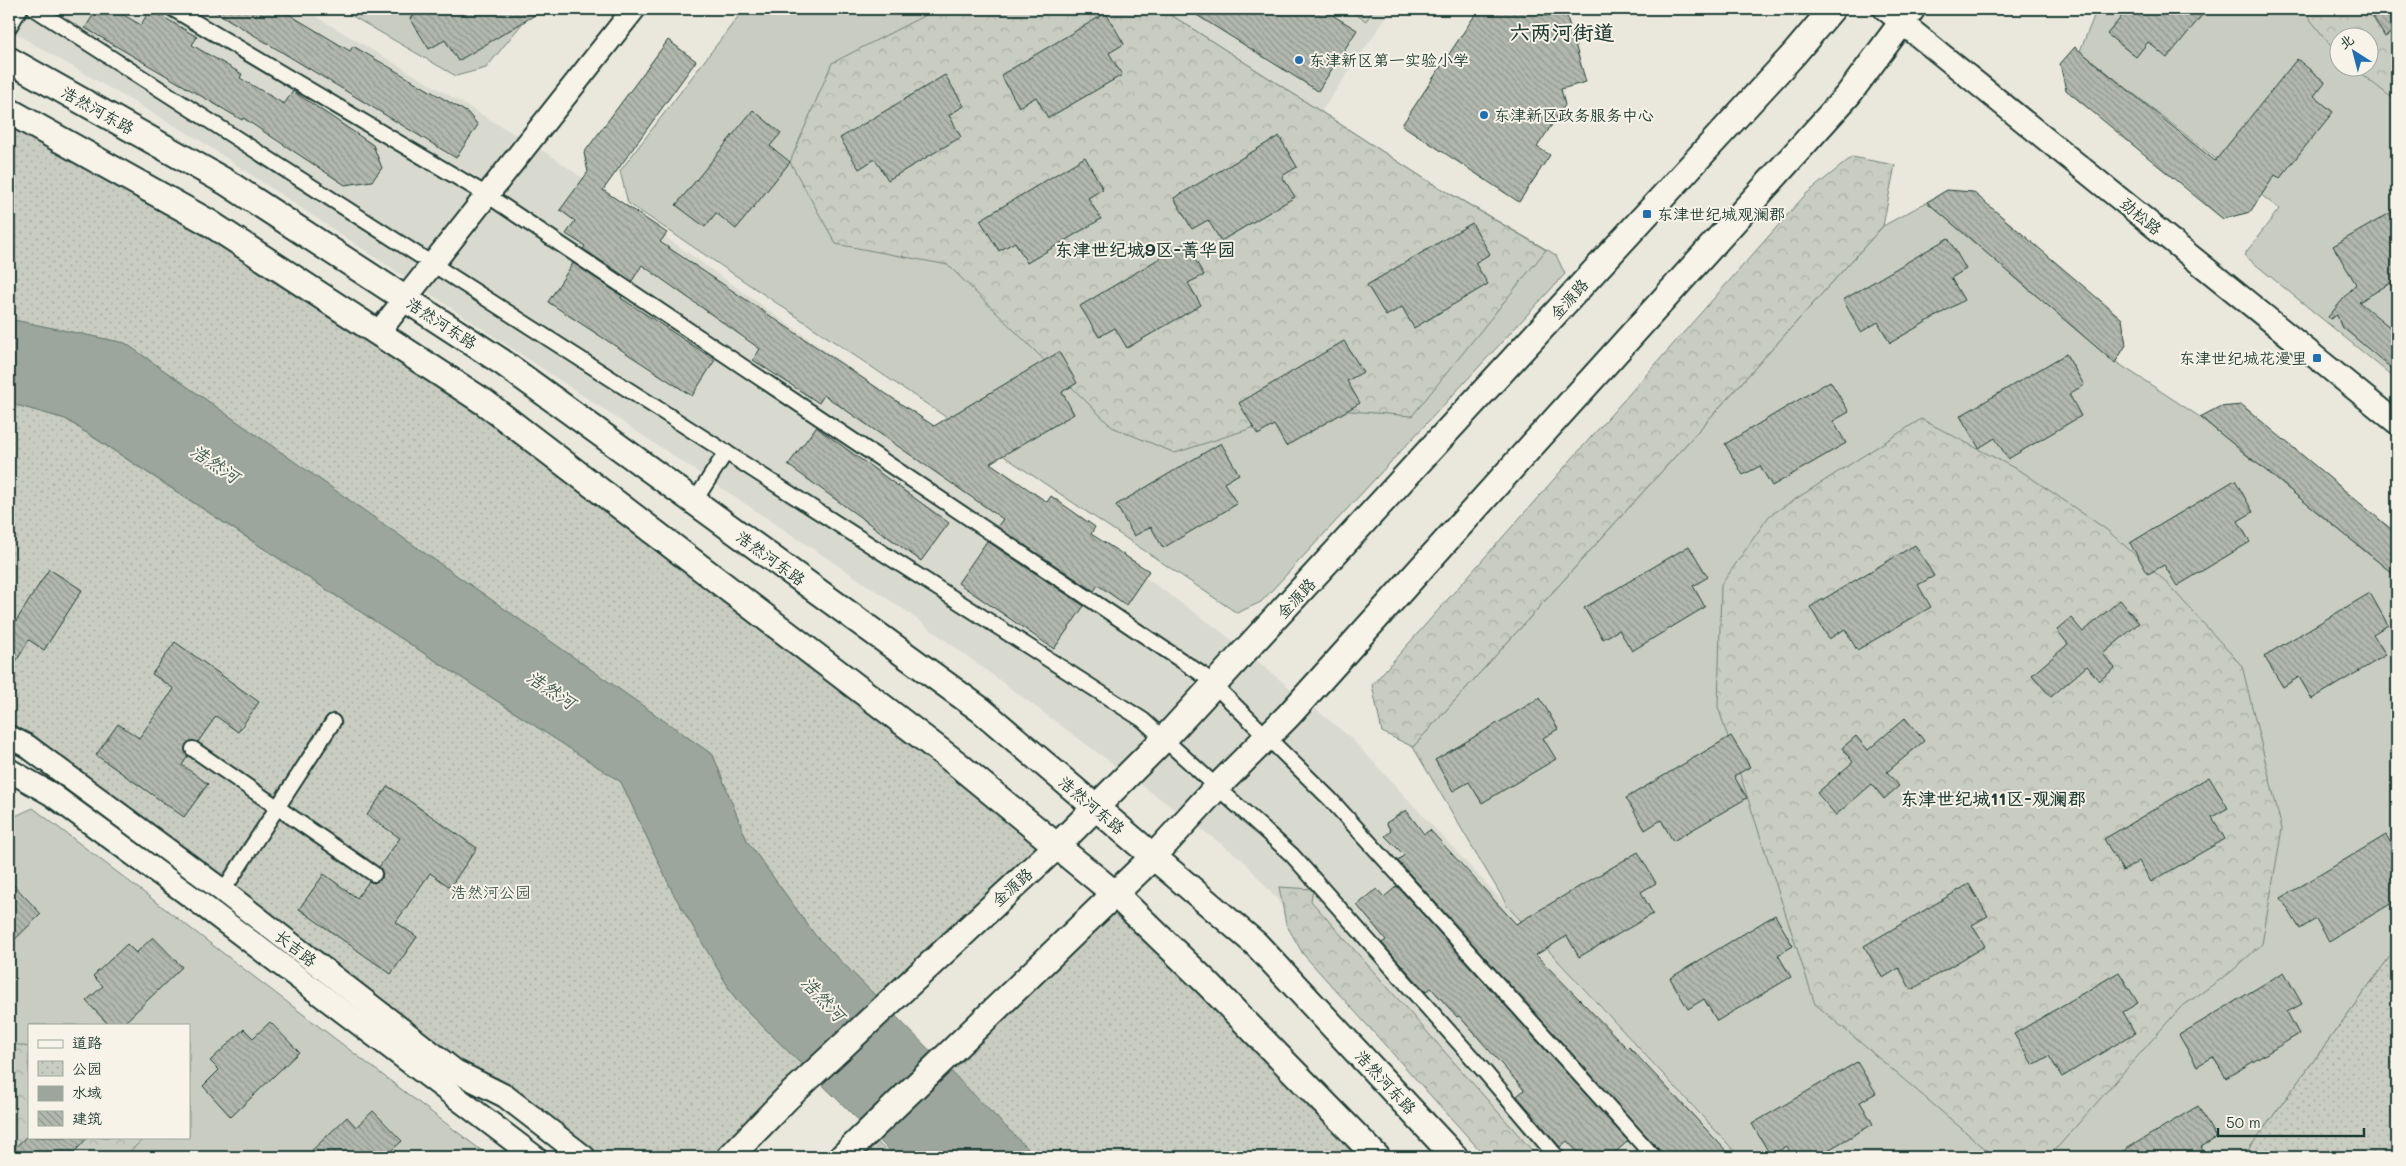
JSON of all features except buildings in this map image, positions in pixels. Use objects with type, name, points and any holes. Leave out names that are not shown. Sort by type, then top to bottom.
[{"type":"main road","name":"金源路","points":[[731,1157],[786,1098],[1057,846],[1215,686],[1832,9]]},
{"type":"main road","points":[[842,1157],[1154,857],[1217,787],[1267,737],[1828,117],[1848,94],[1900,13]]},
{"type":"main road","name":"浩然河东路","points":[[9,60],[226,182],[502,362],[981,710],[1256,944],[1456,1157]]},
{"type":"main road","points":[[9,111],[208,222],[484,402],[956,763],[1115,894],[1208,984],[1377,1157]]},
{"type":"street","points":[[9,27],[20,9]]},
{"type":"street","points":[[35,9],[1143,720],[1292,855],[1484,1071],[1557,1157]]},
{"type":"street","points":[[173,9],[487,195],[1206,677],[1330,799],[1654,1157]]},
{"type":"street","points":[[378,333],[634,9]]},
{"type":"street","name":"劲松路","points":[[1900,13],[2397,423]]},
{"type":"street","points":[[694,502],[726,452]]},
{"type":"street","points":[[222,891],[333,722]]},
{"type":"street","points":[[9,768],[18,742]]},
{"type":"street","name":"长吉路","points":[[18,742],[222,891],[455,1071],[505,1096],[584,1157]]},
{"type":"street","points":[[193,749],[374,874]]},
{"type":"street","name":"长吉路","points":[[9,768],[51,794],[194,898],[536,1157]]},
{"type":"shaded area","points":[[9,9],[303,9],[553,157],[1222,632],[1351,738],[1740,1157],[1502,1157],[1406,1050],[1243,860],[903,609],[196,138],[9,30]]},
{"type":"shaded area","name":"东津新区第一实验小学","points":[[1162,9],[1392,9],[1321,112]]},
{"type":"green space","points":[[340,9],[534,9],[486,68],[456,76]]},
{"type":"green space","points":[[744,9],[1162,9],[1425,179],[1556,255],[1565,274],[1261,602],[1237,613],[628,203],[620,171]]},
{"type":"green space","points":[[937,9],[1162,9],[1425,179],[1546,250],[1412,416],[1314,408],[1175,453],[1112,427],[948,265],[836,244],[790,162],[832,63]]},
{"type":"green space","points":[[1347,9],[1374,9],[1366,21]]},
{"type":"green space","points":[[2097,9],[2397,9],[2397,380],[2244,255],[2279,209],[2080,51]]},
{"type":"green space","points":[[2302,9],[2397,9],[2397,102],[2367,78],[2378,78],[2378,28],[2328,28],[2328,42]]},
{"type":"green space","points":[[9,111],[484,402],[1057,846],[886,1007],[815,935],[747,841],[713,755],[125,343],[9,319]]},
{"type":"green space","points":[[1852,157],[1895,165],[1883,226],[1413,747],[1382,732],[1372,685],[1806,194]]},
{"type":"green space","points":[[1927,202],[2107,356],[2200,417],[2397,577],[2397,947],[2243,1157],[1740,1157],[1508,907],[1413,747],[1883,226]]},
{"type":"green space","name":"浩然河公园","points":[[9,403],[65,419],[621,782],[673,893],[736,1000],[812,1075],[730,1157],[584,1157],[9,737]]},
{"type":"green space","points":[[1921,419],[2024,473],[2107,530],[2165,581],[2242,666],[2282,829],[2262,944],[2231,972],[2180,1008],[2049,1157],[1995,1157],[1815,1004],[1718,707],[1721,585],[1769,516]]},
{"type":"green space","points":[[33,808],[490,1157],[9,1157],[9,819]]},
{"type":"green space","points":[[1279,887],[1313,889],[1311,901],[1538,1157],[1486,1157],[1303,954],[1286,924]]},
{"type":"green space","points":[[1115,894],[1377,1157],[1041,1157],[1031,1152],[941,1062]]},
{"type":"green space","points":[[2397,947],[2397,1157],[2243,1157]]},
{"type":"green space","points":[[9,1043],[28,1047],[28,1138],[139,1138],[141,1141],[124,1157],[9,1157]]},
{"type":"green space","points":[[867,1133],[893,1157],[842,1157]]},
{"type":"water","name":"浩然河","points":[[9,319],[125,343],[713,755],[747,841],[815,935],[1031,1152],[1041,1157],[896,1157],[736,1000],[673,893],[621,782],[66,419],[9,403]]},
{"type":"place","name":"东津新区第一实验小学","points":[[1299,60]]},
{"type":"place","name":"东津新区政务服务中心","points":[[1484,115]]},
{"type":"place","name":"东津世纪城观澜郡","points":[[1647,214]]},
{"type":"place","name":"东津世纪城花漫里","points":[[2317,358]]},
{"type":"district","name":"六两河街道","points":[[1562,33]]},
{"type":"district","name":"东津世纪城9区-菁华园","points":[[1145,250]]},
{"type":"district","name":"东津世纪城11区-观澜郡","points":[[1993,799]]}]
